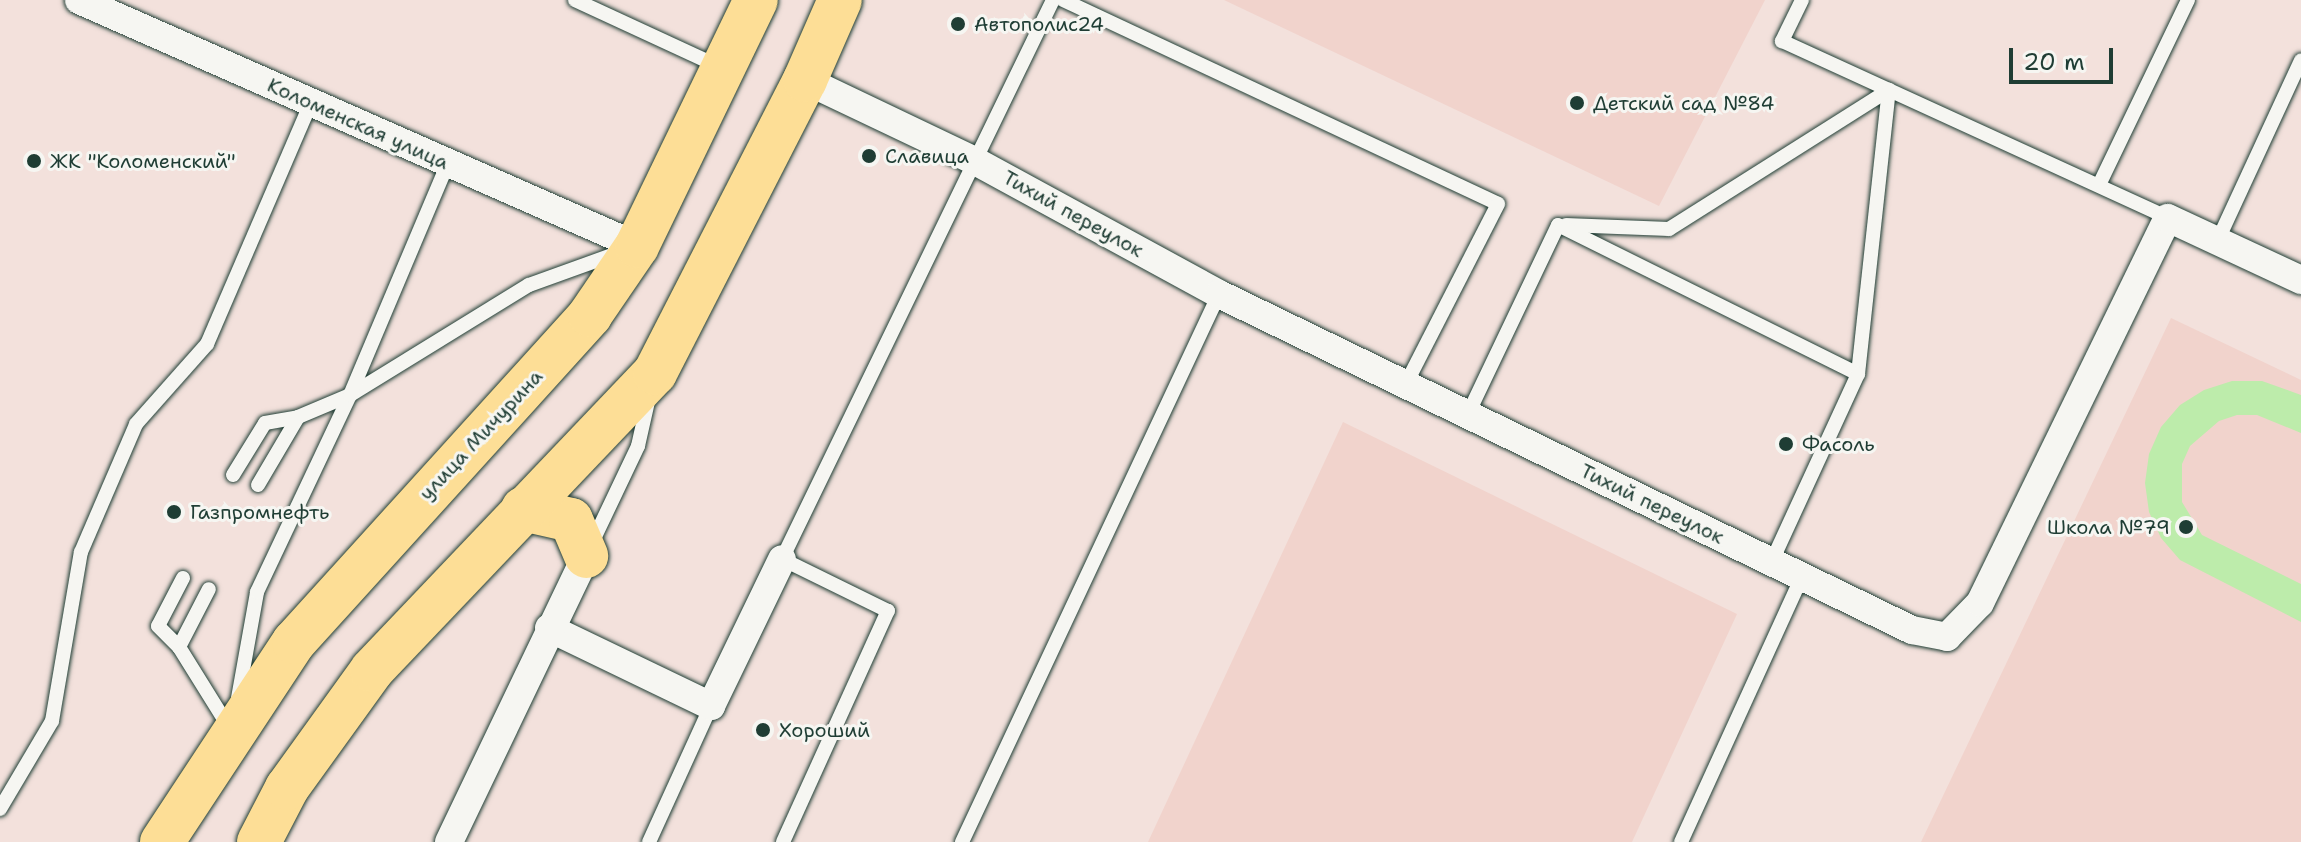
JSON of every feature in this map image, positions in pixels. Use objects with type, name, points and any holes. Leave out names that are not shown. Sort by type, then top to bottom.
[{"type":"main road","name":"улица Мичурина","points":[[162,841],[294,642],[375,549],[577,333],[637,246],[756,0]]},
{"type":"main road","points":[[259,842],[287,788],[372,670],[655,373],[805,80],[840,0]]},
{"type":"main road","points":[[523,509],[571,520],[586,556]]},
{"type":"street","name":"Коломенская улица","points":[[79,0],[447,165],[637,246]]},
{"type":"street","name":"Тихий переулок","points":[[805,80],[975,161],[1219,294],[1912,630],[1947,637],[1980,603],[2168,218]]},
{"type":"street","points":[[2168,218],[2301,280]]},
{"type":"street","points":[[449,842],[586,556]]},
{"type":"street","points":[[549,628],[711,706],[782,559]]},
{"type":"lane","points":[[575,0],[724,68]]},
{"type":"lane","points":[[783,842],[888,611],[782,559],[1053,0]]},
{"type":"lane","points":[[1063,0],[1498,204],[1406,384]]},
{"type":"lane","points":[[1802,0],[1782,41],[2168,218]]},
{"type":"lane","points":[[2099,185],[2188,0]]},
{"type":"lane","points":[[2217,242],[2301,60]]},
{"type":"lane","points":[[1558,225],[1669,229],[1889,90]]},
{"type":"lane","points":[[1772,561],[1858,374],[1889,90]]},
{"type":"lane","points":[[0,809],[52,721],[81,552],[136,424],[207,344],[311,103]]},
{"type":"lane","points":[[232,732],[257,592],[350,395],[447,165]]},
{"type":"lane","points":[[1558,225],[1858,374]]},
{"type":"lane","points":[[1468,414],[1558,225]]},
{"type":"lane","points":[[233,475],[265,423],[298,417],[350,395],[529,285],[637,246]]},
{"type":"lane","points":[[962,842],[1219,294]]},
{"type":"lane","points":[[586,556],[638,446],[655,373]]},
{"type":"lane","points":[[258,485],[298,417]]},
{"type":"lane","points":[[1681,842],[1802,577]]},
{"type":"lane","points":[[183,578],[158,626],[179,647],[232,732]]},
{"type":"lane","points":[[179,647],[209,589]]},
{"type":"lane","points":[[649,842],[711,706]]},
{"type":"shaded area","name":"Детский сад №84","points":[[1224,0],[1765,0],[1659,206]]},
{"type":"shaded area","name":"Школа №79","points":[[2171,318],[2301,380],[2301,842],[1921,842]]},
{"type":"shaded area","points":[[1343,422],[1737,614],[1632,842],[1148,842]]},
{"type":"green space","points":[[2232,381],[2262,381],[2301,395],[2301,433],[2257,415],[2237,415],[2219,421],[2190,446],[2182,464],[2182,502],[2202,535],[2301,584],[2301,622],[2180,560],[2161,538],[2149,512],[2145,483],[2149,454],[2161,427],[2180,405],[2204,390]]},
{"type":"place","name":"Автополис24","points":[[958,24]]},
{"type":"place","name":"Детский сад №84","points":[[1577,103]]},
{"type":"place","name":"Славица","points":[[869,156]]},
{"type":"place","name":"ЖК \"Коломенский\"","points":[[34,161]]},
{"type":"place","name":"Фасоль","points":[[1786,444]]},
{"type":"place","name":"Газпромнефть","points":[[174,512]]},
{"type":"place","name":"Школа №79","points":[[2186,527]]},
{"type":"place","name":"Хороший","points":[[763,730]]}]
